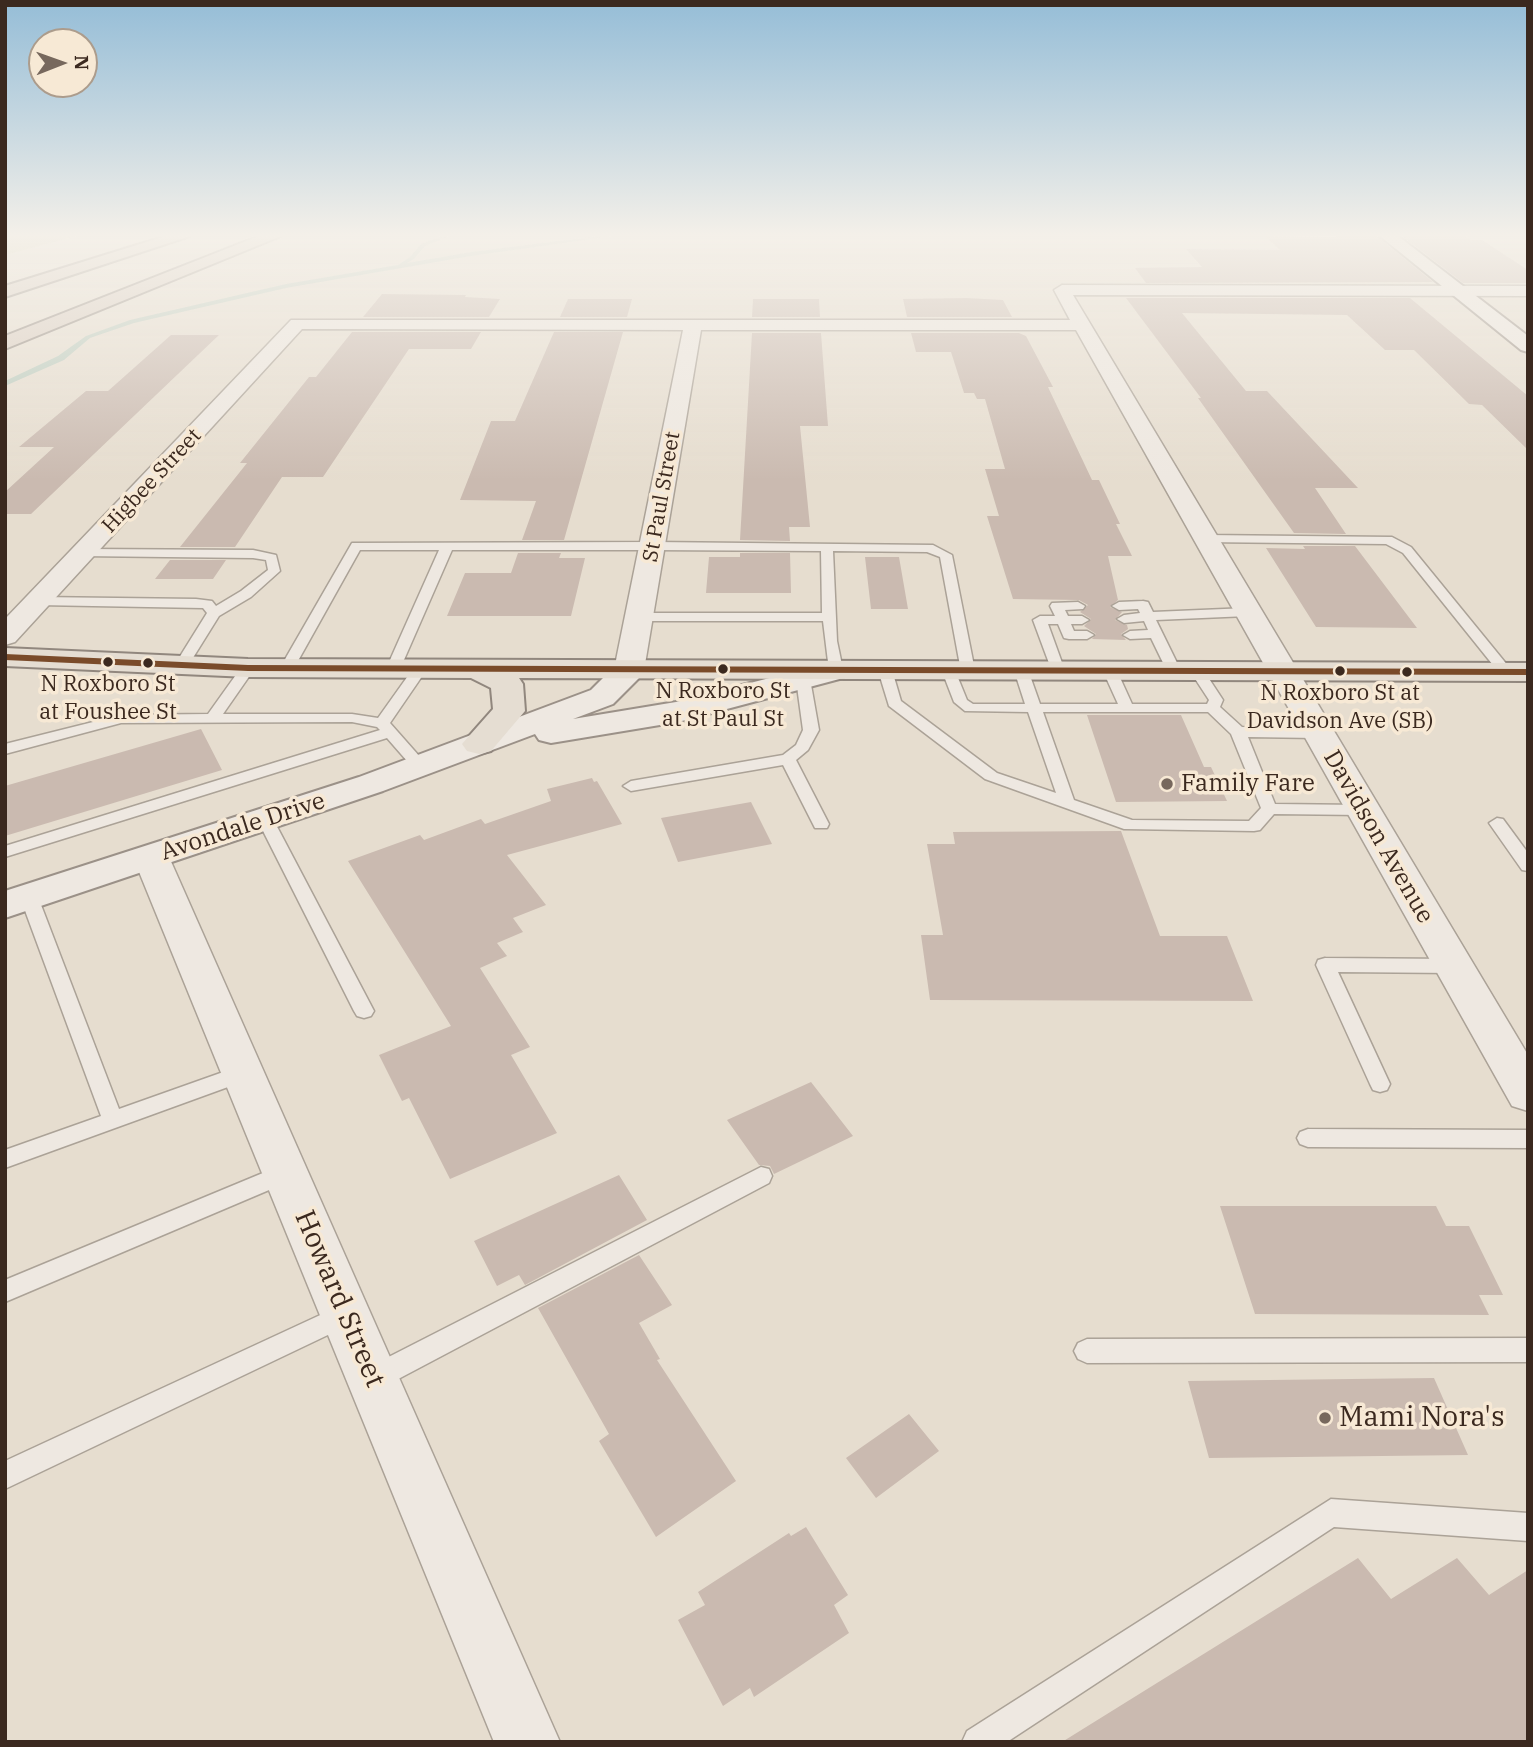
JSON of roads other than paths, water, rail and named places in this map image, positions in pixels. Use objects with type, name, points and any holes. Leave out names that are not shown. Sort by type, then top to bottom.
[{"type":"highway","points":[[5,343],[69,318]]},
{"type":"main road","points":[[1491,318],[1528,346]]},
{"type":"main road","points":[[5,657],[248,668],[1517,672]]},
{"type":"main road","points":[[479,744],[509,711],[507,684],[480,670]]},
{"type":"main road","name":"Avondale Drive","points":[[17,901],[265,819],[479,744],[601,697],[629,670]]},
{"type":"main road","name":"Avondale Drive","points":[[479,744],[678,712],[836,670]]},
{"type":"street","name":"Davidson Avenue","points":[[1079,318],[1528,1094]]},
{"type":"street","name":"Higbee Street","points":[[5,636],[297,324],[693,324]]},
{"type":"street","points":[[693,324],[1083,325]]},
{"type":"street","name":"St Paul Street","points":[[629,670],[693,324]]},
{"type":"street","name":"Howard Street","points":[[151,857],[527,1742]]},
{"type":"lane","points":[[1206,539],[1388,540],[1407,550],[1517,672]]},
{"type":"lane","points":[[287,668],[356,546],[929,548],[946,555],[961,702],[970,708],[1212,708],[1238,732],[1269,809]]},
{"type":"lane","points":[[387,728],[447,546]]},
{"type":"lane","points":[[827,547],[830,641],[836,670]]},
{"type":"lane","points":[[83,553],[253,554],[272,558],[275,566],[268,578],[214,613],[181,666]]},
{"type":"lane","points":[[38,601],[196,603],[207,604],[214,613]]},
{"type":"lane","points":[[1077,606],[1057,606],[1069,635],[1087,635]]},
{"type":"lane","points":[[1119,606],[1143,606],[1156,634],[1186,671],[1216,700],[1212,708]]},
{"type":"lane","points":[[1124,619],[1149,619],[1187,613],[1248,612]]},
{"type":"lane","points":[[640,617],[830,617]]},
{"type":"lane","points":[[1058,671],[1040,620],[1082,620]]},
{"type":"lane","points":[[1130,635],[1156,634]]},
{"type":"lane","points":[[212,719],[248,668]]},
{"type":"lane","points":[[885,670],[894,703],[991,776],[1130,825],[1254,826],[1269,809],[1363,810]]},
{"type":"lane","points":[[1021,670],[1067,803]]},
{"type":"lane","points":[[1110,671],[1127,708]]},
{"type":"lane","points":[[631,786],[788,759],[803,747],[811,730],[803,679]]},
{"type":"lane","points":[[5,749],[121,719],[352,718],[387,728],[420,766]]},
{"type":"lane","points":[[5,852],[201,792],[387,728]]},
{"type":"lane","points":[[5,760],[48,748],[79,730]]},
{"type":"lane","points":[[1238,732],[1317,733]]},
{"type":"lane","points":[[788,759],[821,824]]},
{"type":"lane","points":[[5,842],[147,799],[201,792]]},
{"type":"lane","points":[[265,819],[364,1011]]},
{"type":"lane","points":[[1497,823],[1528,866]]},
{"type":"lane","points":[[17,901],[113,1120]]},
{"type":"lane","points":[[1380,1084],[1325,965],[1454,966]]},
{"type":"lane","points":[[5,1159],[243,1073]]},
{"type":"lane","points":[[1308,1138],[1528,1139]]},
{"type":"lane","points":[[5,1291],[287,1172]]},
{"type":"lane","points":[[372,1378],[761,1176]]},
{"type":"lane","points":[[5,1475],[345,1314]]},
{"type":"lane","points":[[1087,1351],[1528,1350]]},
{"type":"lane","points":[[978,1742],[1331,1513],[1528,1527]]},
{"type":"waterway","points":[[5,384],[61,358],[88,337],[147,318]]},
{"type":"place","name":"N Roxboro St at Foushee St","points":[[108,662]]},
{"type":"place","name":"N Roxboro St at St Paul St","points":[[723,669]]},
{"type":"place","name":"N Roxboro St at Davidson Ave (SB)","points":[[1340,671]]},
{"type":"place","name":"Family Fare","points":[[1167,784]]},
{"type":"place","name":"Mami Nora's","points":[[1325,1418]]}]
